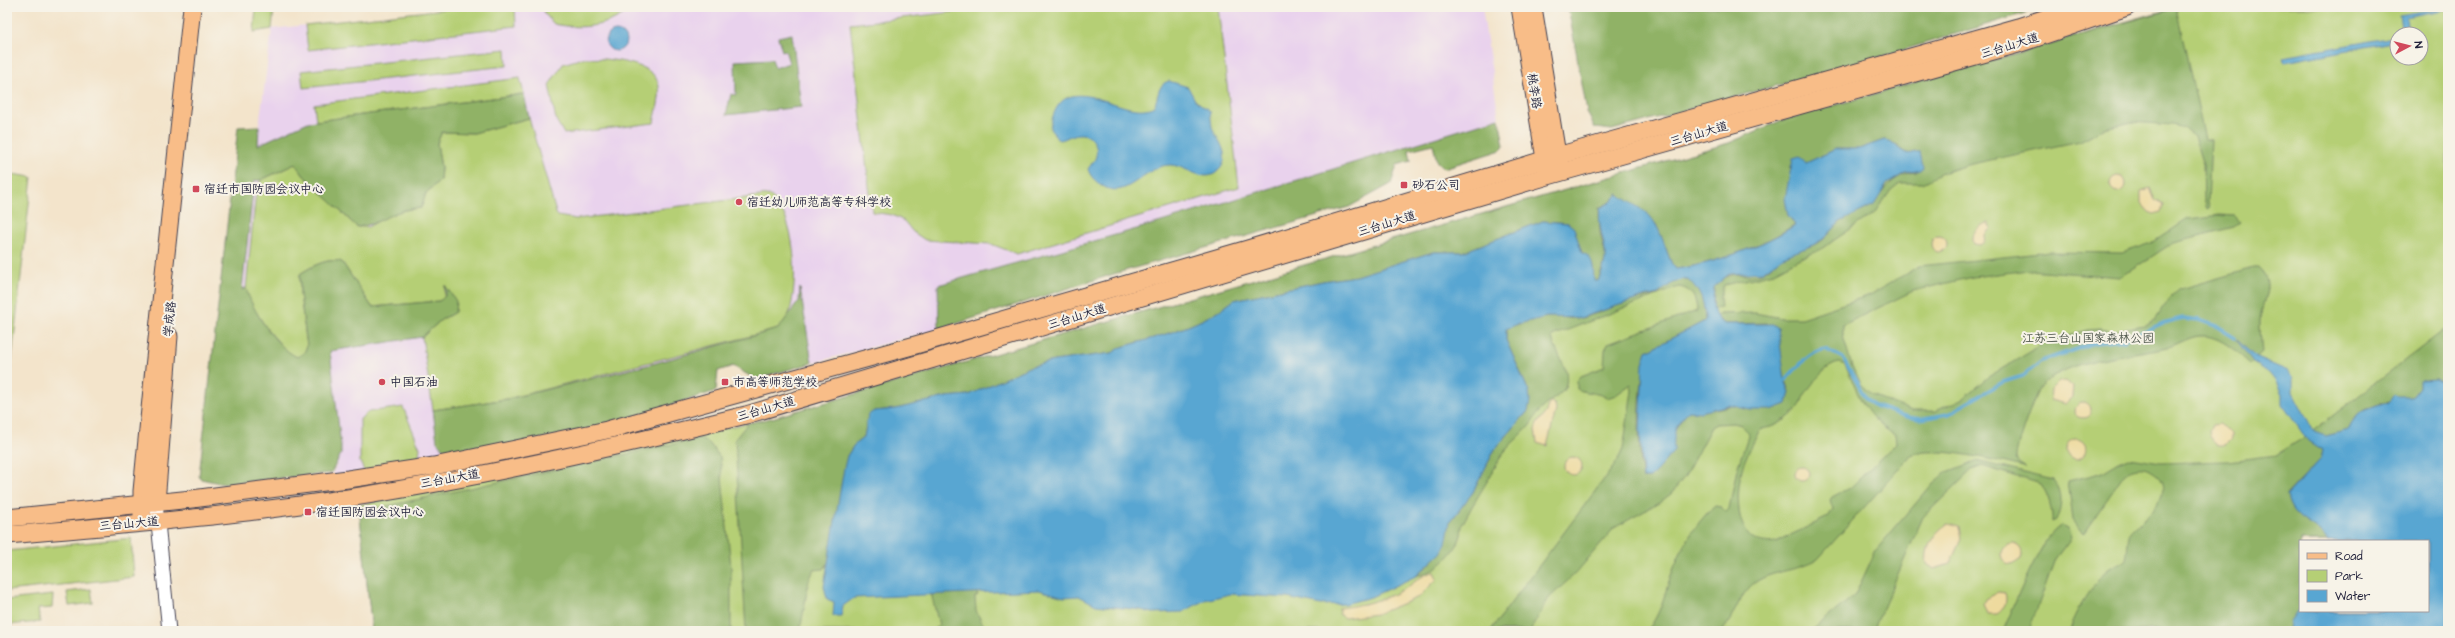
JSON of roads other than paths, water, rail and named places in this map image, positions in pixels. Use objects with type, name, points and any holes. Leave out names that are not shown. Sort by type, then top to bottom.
[{"type":"main road","name":"学成路","points":[[150,522],[148,504],[192,7]]},
{"type":"main road","name":"学成路","points":[[148,504],[168,338],[204,7]]},
{"type":"main road","name":"桃李路","points":[[1520,7],[1552,166]]},
{"type":"main road","name":"桃李路","points":[[1533,7],[1552,166]]},
{"type":"main road","name":"三台山大道","points":[[7,535],[263,510],[390,490],[515,467],[659,436],[746,415],[1552,166],[2018,27],[2080,7]]},
{"type":"main road","name":"三台山大道","points":[[7,518],[148,504],[348,479],[434,466],[607,430],[973,329],[1552,166],[2018,44],[2127,7]]},
{"type":"street","name":"学成路","points":[[150,522],[169,631]]},
{"type":"water","points":[[2448,7],[2448,9],[2406,17],[2407,26],[2401,26],[2399,15]]},
{"type":"water","points":[[616,31],[623,34],[626,41],[623,48],[616,51],[609,48],[606,41],[609,34]]},
{"type":"water","points":[[2389,37],[2389,42],[2285,62],[2283,57]]},
{"type":"water","points":[[1169,81],[1188,87],[1195,100],[1210,111],[1212,127],[1222,147],[1225,158],[1220,169],[1214,174],[1208,176],[1201,175],[1169,165],[1151,171],[1127,187],[1119,190],[1110,189],[1097,182],[1089,172],[1088,169],[1095,159],[1096,148],[1095,143],[1089,136],[1079,134],[1059,140],[1050,129],[1056,108],[1067,98],[1080,95],[1141,109],[1154,106],[1160,88]]},
{"type":"water","points":[[1884,140],[1893,143],[1906,153],[1920,152],[1923,167],[1921,170],[1905,173],[1887,184],[1874,205],[1840,222],[1825,238],[1813,245],[1783,257],[1763,272],[1729,274],[1714,287],[1714,308],[1720,321],[1725,324],[1773,324],[1778,328],[1785,380],[1790,392],[1787,404],[1771,410],[1750,410],[1729,405],[1700,412],[1689,411],[1684,415],[1676,429],[1674,451],[1650,478],[1643,478],[1640,431],[1643,363],[1647,351],[1705,321],[1703,303],[1699,293],[1688,279],[1683,279],[1671,284],[1658,294],[1644,297],[1580,318],[1547,317],[1518,324],[1506,329],[1506,340],[1529,392],[1530,402],[1528,411],[1495,449],[1473,492],[1450,522],[1446,544],[1441,553],[1416,576],[1371,597],[1345,604],[1321,605],[1287,598],[1230,594],[1205,600],[1183,612],[1153,613],[1141,610],[1096,605],[1079,596],[1064,597],[1039,590],[854,598],[843,606],[841,616],[833,616],[834,602],[827,599],[824,586],[844,468],[847,456],[854,445],[864,437],[868,415],[874,411],[896,409],[946,397],[969,395],[1029,367],[1054,361],[1112,353],[1122,347],[1180,329],[1208,317],[1234,300],[1323,281],[1356,276],[1433,252],[1463,252],[1543,221],[1568,223],[1574,228],[1582,253],[1591,260],[1594,281],[1598,281],[1603,270],[1605,260],[1604,244],[1599,219],[1600,208],[1611,202],[1618,194],[1648,214],[1653,220],[1660,232],[1672,264],[1676,269],[1721,259],[1754,247],[1795,225],[1788,215],[1785,199],[1793,158],[1800,156],[1806,163],[1836,149],[1859,149]]},
{"type":"water","points":[[2235,338],[2255,357],[2288,371],[2293,378],[2293,392],[2314,432],[2325,436],[2349,430],[2356,416],[2365,410],[2389,402],[2394,394],[2398,397],[2412,397],[2420,387],[2420,380],[2436,379],[2448,386],[2448,631],[2289,631],[2290,622],[2299,609],[2299,612],[2429,612],[2429,540],[2327,540],[2317,530],[2299,517],[2290,505],[2287,496],[2320,460],[2322,450],[2308,441],[2282,404],[2282,394],[2276,382],[2269,373],[2253,362]]},
{"type":"waterway","points":[[1785,380],[1808,357],[1825,349],[1843,358],[1866,399],[1875,406],[1907,417],[1920,419],[1948,414],[2003,382],[2023,376],[2042,361],[2094,343],[2124,340],[2162,323],[2183,318],[2199,320],[2216,326],[2235,338]]},
{"type":"place","name":"砂石公司","points":[[1404,185]]},
{"type":"place","name":"宿迁市国防园会议中心","points":[[196,189]]},
{"type":"place","name":"宿迁幼儿师范高等专科学校","points":[[739,202]]},
{"type":"place","name":"中国石油","points":[[382,382]]},
{"type":"place","name":"市高等师范学校","points":[[725,382]]},
{"type":"place","name":"宿迁国防园会议中心","points":[[308,512]]},
{"type":"park label","name":"江苏三台山国家森林公园","points":[[2088,338]]}]
